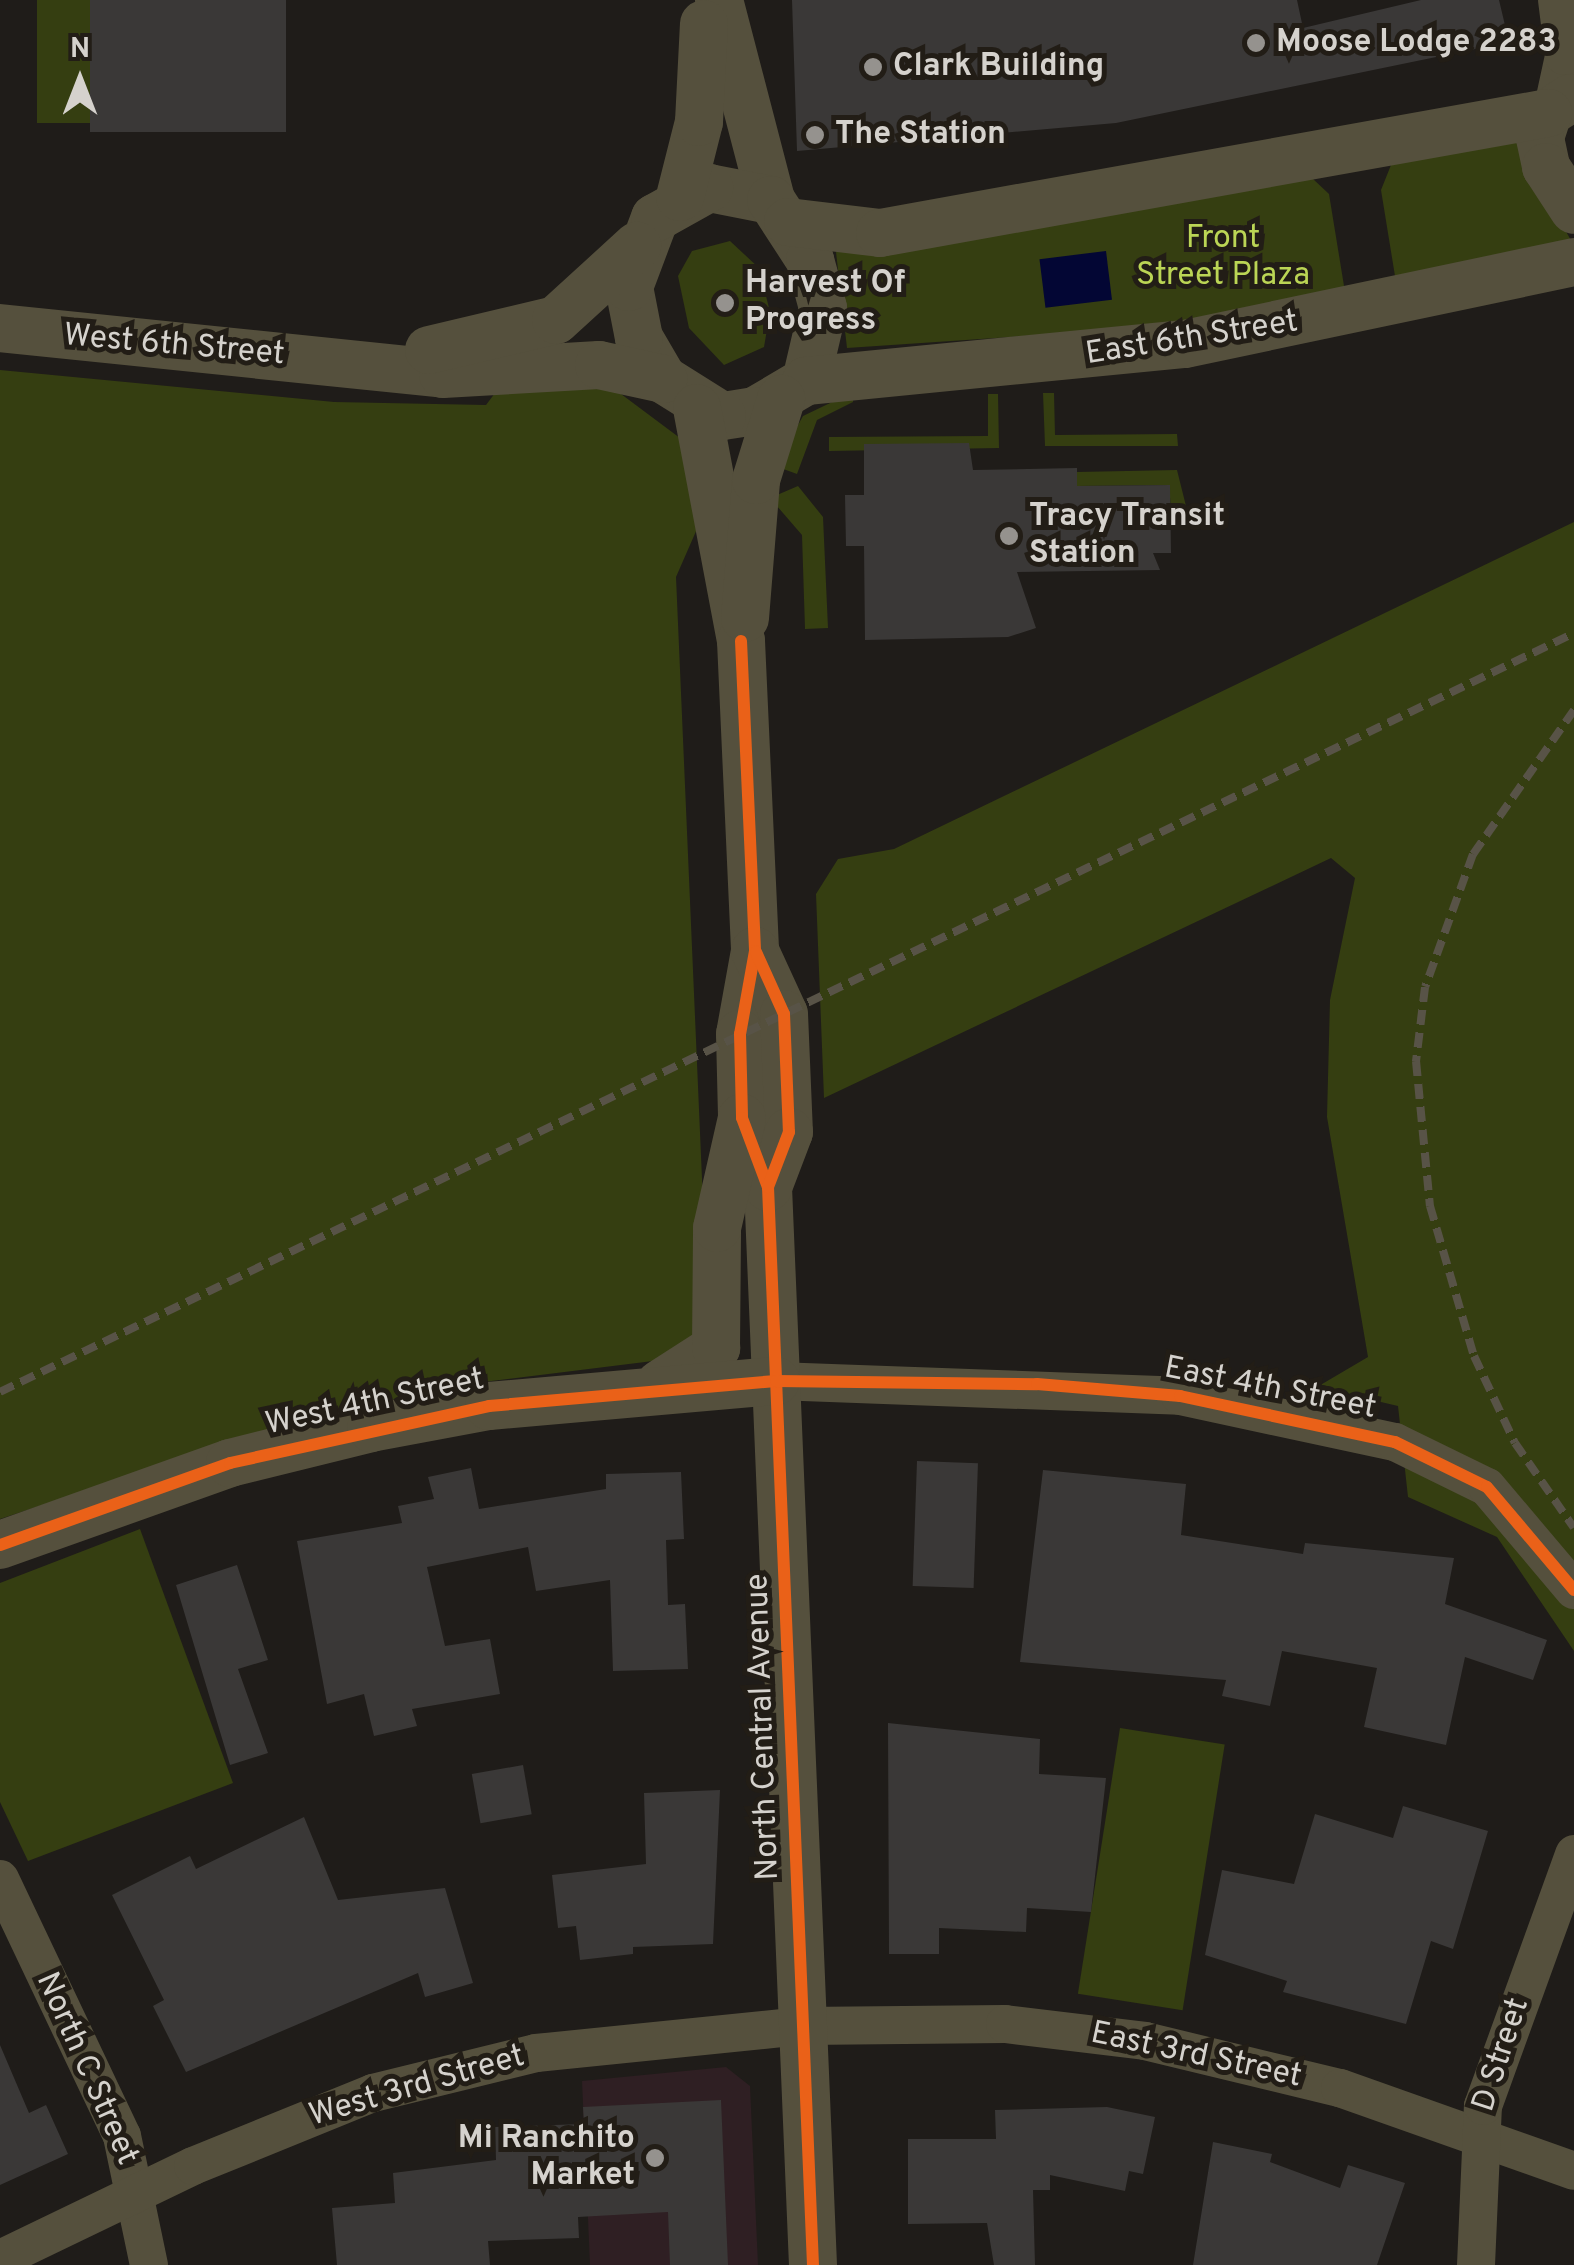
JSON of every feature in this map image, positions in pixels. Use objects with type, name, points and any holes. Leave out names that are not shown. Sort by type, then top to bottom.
[{"type":"street","points":[[708,0],[699,122],[680,198],[638,246],[632,311],[680,393],[722,416],[793,390],[823,308],[780,211],[719,0]]},
{"type":"street","points":[[1557,0],[1564,56],[1558,106],[1542,154],[1574,210]]},
{"type":"street","points":[[680,198],[737,188],[780,211],[880,233],[1558,106]]},
{"type":"street","name":"West 6th Street","points":[[349,360],[502,338],[556,320],[638,246]]},
{"type":"street","name":"East 6th Street","points":[[793,390],[1185,344],[1574,262]]},
{"type":"street","name":"West 6th Street","points":[[0,328],[349,360],[443,374],[599,365],[680,393]]},
{"type":"street","name":"North Central Avenue","points":[[793,390],[756,480],[741,641],[756,951],[740,1034],[742,1118],[768,1186],[813,2265]]},
{"type":"street","name":"North Central Avenue","points":[[680,393],[741,641]]},
{"type":"street","name":"North Central Avenue","points":[[756,951],[784,1014],[789,1132],[768,1186]]},
{"type":"street","points":[[655,1387],[716,1348],[717,1228],[742,1118]]},
{"type":"street","name":"West 4th Street","points":[[0,1545],[230,1463],[371,1428],[655,1387],[776,1381]]},
{"type":"street","name":"East 4th Street","points":[[776,1381],[1180,1396],[1395,1442],[1487,1486],[1574,1590]]},
{"type":"street","name":"D Street","points":[[1476,2265],[1476,2135],[1574,1854]]},
{"type":"street","name":"North C Street","points":[[0,1879],[122,2136],[138,2192],[149,2265]]},
{"type":"street","name":"East 3rd Street","points":[[803,2026],[1005,2024],[1145,2041],[1272,2068],[1574,2171]]},
{"type":"street","name":"West 3rd Street","points":[[0,2260],[138,2192],[303,2118],[461,2068],[610,2042],[803,2026]]},
{"type":"shaded area","points":[[1106,251],[1112,300],[1045,308],[1039,259]]},
{"type":"shaded area","points":[[726,2067],[750,2086],[758,2265],[590,2265],[582,2081]]},
{"type":"green space","points":[[37,0],[90,0],[90,123],[37,123]]},
{"type":"green space","points":[[1514,136],[1574,246],[1395,276],[1381,190],[1391,165]]},
{"type":"green space","name":"Front Street Plaza","points":[[1312,178],[1329,194],[1345,292],[1233,322],[847,348],[836,252]]},
{"type":"green space","points":[[730,241],[759,268],[770,312],[764,347],[724,365],[689,328],[678,276],[692,251]]},
{"type":"green space","points":[[0,370],[334,402],[486,405],[498,389],[613,388],[684,441],[697,529],[676,577],[704,1225],[700,1335],[653,1361],[475,1383],[308,1417],[0,1519]]},
{"type":"green space","points":[[853,392],[853,402],[817,420],[797,474],[775,466],[803,416]]},
{"type":"green space","points":[[1043,393],[1054,393],[1055,435],[1177,434],[1178,446],[1045,446]]},
{"type":"green space","points":[[988,394],[998,394],[999,448],[829,451],[829,437],[988,436]]},
{"type":"green space","points":[[1177,470],[1187,510],[1171,510],[1169,485],[1077,486],[1077,472]]},
{"type":"green space","points":[[798,486],[823,517],[828,628],[805,629],[802,535],[770,498]]},
{"type":"green space","points":[[1574,522],[1574,1651],[1497,1537],[1408,1497],[1398,1406],[1317,1387],[1368,1357],[1327,1117],[1330,1000],[1355,878],[1331,858],[824,1098],[816,894],[838,859],[894,849]]},
{"type":"green space","points":[[140,1529],[233,1783],[28,1861],[0,1802],[0,1583]]},
{"type":"green space","points":[[1120,1728],[1225,1745],[1183,2010],[1078,1994]]},
{"type":"building","points":[[90,0],[286,0],[286,132],[90,132]]},
{"type":"building","points":[[792,0],[1297,0],[1303,28],[1421,0],[1499,0],[1509,42],[1116,123],[797,151]]},
{"type":"building","name":"Tracy Transit Station","points":[[969,443],[973,470],[1077,468],[1077,486],[1170,485],[1171,553],[1153,553],[1160,570],[1017,572],[1036,628],[1008,637],[865,640],[864,546],[846,546],[845,495],[864,495],[864,444]]},
{"type":"building","points":[[917,1461],[978,1463],[974,1588],[913,1586]]},
{"type":"building","points":[[471,1468],[479,1509],[606,1489],[606,1474],[681,1472],[684,1539],[666,1540],[668,1605],[685,1604],[688,1669],[613,1671],[610,1580],[536,1591],[528,1547],[427,1567],[445,1646],[490,1639],[500,1694],[412,1709],[417,1726],[374,1736],[364,1694],[327,1704],[297,1541],[402,1523],[398,1506],[434,1499],[428,1477]]},
{"type":"building","points":[[1043,1470],[1186,1484],[1181,1535],[1303,1554],[1305,1543],[1454,1558],[1445,1604],[1547,1640],[1533,1680],[1465,1657],[1446,1745],[1364,1727],[1377,1668],[1282,1651],[1270,1706],[1222,1696],[1226,1680],[1020,1662]]},
{"type":"building","points":[[237,1565],[268,1660],[238,1669],[268,1753],[230,1765],[176,1585]]},
{"type":"building","points":[[888,1723],[1040,1739],[1039,1774],[1106,1778],[1091,1912],[1027,1908],[1026,1932],[939,1928],[939,1954],[889,1954]]},
{"type":"building","points":[[523,1765],[532,1814],[480,1823],[472,1774]]},
{"type":"building","points":[[720,1790],[713,1944],[633,1947],[633,1954],[580,1960],[576,1926],[558,1928],[552,1875],[646,1864],[644,1793]]},
{"type":"building","points":[[1403,1806],[1488,1831],[1453,1949],[1431,1941],[1406,2024],[1283,1992],[1287,1981],[1205,1955],[1222,1870],[1294,1884],[1315,1814],[1393,1838]]},
{"type":"building","points":[[304,1817],[338,1900],[445,1888],[473,1983],[425,1997],[418,1973],[186,2072],[153,2006],[164,2000],[112,1895],[190,1856],[196,1869]]},
{"type":"building","points":[[0,2045],[29,2113],[46,2105],[68,2154],[0,2185]]},
{"type":"building","points":[[721,2100],[728,2265],[670,2265],[668,2212],[578,2217],[579,2238],[488,2241],[490,2265],[337,2265],[332,2208],[395,2203],[393,2173],[496,2160],[495,2127],[584,2124],[583,2107]]},
{"type":"building","points":[[1107,2107],[1155,2117],[1143,2174],[1129,2171],[1125,2191],[1050,2175],[1050,2190],[1033,2190],[1035,2265],[994,2265],[987,2223],[908,2224],[908,2139],[996,2139],[995,2110]]},
{"type":"building","points":[[1213,2142],[1272,2154],[1270,2162],[1340,2188],[1348,2165],[1405,2183],[1377,2265],[1193,2265]]},
{"type":"railway","points":[[0,1392],[1574,633]]},
{"type":"railway","points":[[1574,710],[1473,854],[1425,987],[1416,1061],[1430,1206],[1474,1356],[1515,1443],[1574,1528]]},
{"type":"cycle path","points":[[741,641],[755,951],[740,1034],[742,1118],[768,1187],[813,2265]]},
{"type":"cycle path","points":[[756,952],[784,1014],[789,1132],[768,1187]]},
{"type":"cycle path","points":[[0,1545],[230,1463],[489,1406],[776,1381],[1037,1384],[1180,1396],[1395,1442],[1487,1487],[1574,1590]]},
{"type":"place","name":"Moose Lodge 2283","points":[[1256,43]]},
{"type":"place","name":"Clark Building","points":[[873,67]]},
{"type":"place","name":"The Station","points":[[815,135]]},
{"type":"place","name":"Harvest Of Progress","points":[[725,303]]},
{"type":"place","name":"Tracy Transit Station","points":[[1009,536]]},
{"type":"place","name":"Mi Ranchito Market","points":[[655,2158]]}]
